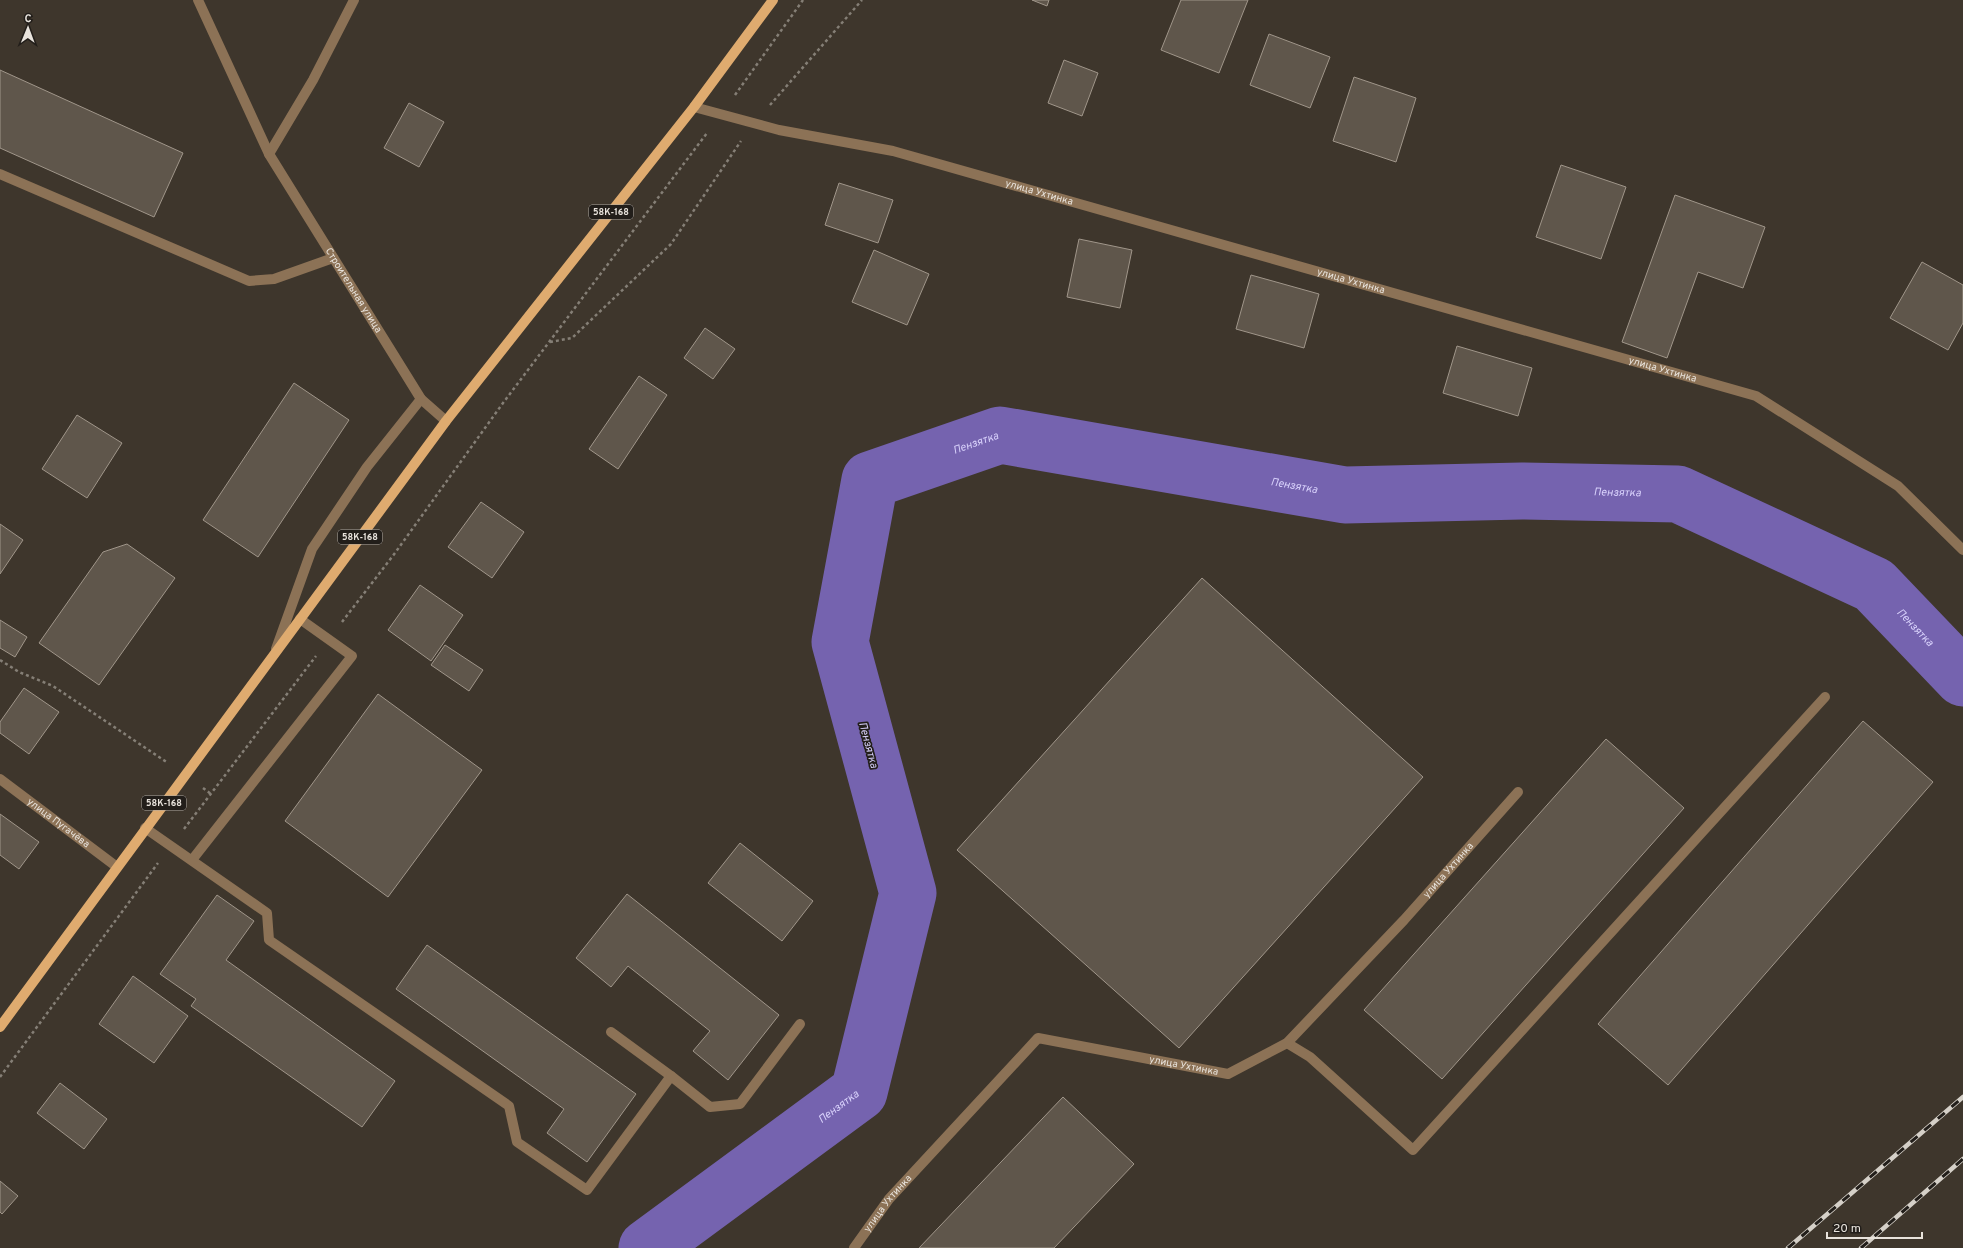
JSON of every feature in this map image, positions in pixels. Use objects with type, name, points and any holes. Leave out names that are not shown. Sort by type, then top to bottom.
[{"type":"main road","name":"58К-168","points":[[0,1027],[446,421],[694,107],[773,0]]},
{"type":"street","name":"Строительная улица","points":[[198,0],[269,154],[421,399],[446,421]]},
{"type":"street","points":[[269,154],[313,80],[354,0]]},
{"type":"street","name":"улица Ухтинка","points":[[694,107],[779,130],[893,151],[1756,396],[1898,486],[1963,550]]},
{"type":"street","points":[[0,174],[249,281],[274,279],[333,258]]},
{"type":"street","points":[[275,653],[312,549],[367,467],[421,399]]},
{"type":"street","points":[[192,860],[352,656],[300,619]]},
{"type":"street","points":[[1287,1043],[1310,1057],[1412,1150],[1825,697]]},
{"type":"street","name":"улица Пугачёва","points":[[0,778],[117,867]]},
{"type":"street","name":"улица Ухтинка","points":[[854,1248],[889,1199],[1038,1038],[1228,1074],[1287,1043],[1404,920],[1518,792]]},
{"type":"street","points":[[145,828],[268,913],[269,940],[509,1106],[517,1142],[587,1190],[671,1076]]},
{"type":"street","points":[[611,1032],[710,1107],[740,1104],[800,1024]]},
{"type":"path","points":[[0,1076],[171,846],[395,553],[550,342],[721,114],[803,0]]},
{"type":"path","points":[[550,342],[572,338],[671,244],[754,123],[862,0]]},
{"type":"path","points":[[0,660],[19,672],[53,686],[186,775],[211,794]]},
{"type":"building","points":[[1032,0],[1049,0],[1047,6]]},
{"type":"building","points":[[1181,0],[1248,0],[1219,73],[1161,50]]},
{"type":"building","points":[[1269,34],[1330,57],[1310,108],[1250,85]]},
{"type":"building","points":[[1064,60],[1098,73],[1082,116],[1048,103]]},
{"type":"building","points":[[0,70],[183,153],[154,217],[0,148]]},
{"type":"building","points":[[1354,77],[1416,98],[1396,162],[1333,141]]},
{"type":"building","points":[[409,103],[444,122],[419,167],[384,148]]},
{"type":"building","points":[[1561,165],[1626,187],[1601,259],[1536,237]]},
{"type":"building","points":[[839,183],[893,200],[878,243],[825,225]]},
{"type":"building","points":[[1675,195],[1765,227],[1743,288],[1698,272],[1667,358],[1622,342]]},
{"type":"building","points":[[1079,239],[1132,250],[1120,308],[1067,297]]},
{"type":"building","points":[[874,250],[929,274],[907,325],[852,302]]},
{"type":"building","points":[[1922,262],[1963,285],[1963,323],[1948,350],[1890,318]]},
{"type":"building","points":[[1251,275],[1319,294],[1304,348],[1236,329]]},
{"type":"building","points":[[705,328],[735,349],[713,379],[684,358]]},
{"type":"building","points":[[1457,346],[1532,368],[1518,416],[1443,393]]},
{"type":"building","points":[[639,376],[667,395],[618,469],[589,449]]},
{"type":"building","points":[[294,383],[349,420],[258,557],[203,520]]},
{"type":"building","points":[[77,415],[122,443],[87,498],[42,469]]},
{"type":"building","points":[[481,502],[524,532],[492,578],[448,547]]},
{"type":"building","points":[[0,524],[23,540],[0,574]]},
{"type":"building","points":[[127,544],[175,578],[99,685],[39,643],[103,552]]},
{"type":"building","points":[[1202,578],[1423,777],[1179,1048],[957,850]]},
{"type":"building","points":[[420,585],[463,615],[431,661],[388,630]]},
{"type":"building","points":[[0,620],[27,637],[15,657],[0,648]]},
{"type":"building","points":[[445,645],[483,670],[469,691],[431,665]]},
{"type":"building","points":[[24,688],[59,712],[29,754],[0,733],[0,722]]},
{"type":"building","points":[[378,694],[482,770],[388,897],[285,821]]},
{"type":"building","points":[[1863,721],[1933,782],[1668,1085],[1598,1024]]},
{"type":"building","points":[[1606,739],[1684,808],[1442,1079],[1364,1010]]},
{"type":"building","points":[[0,814],[39,842],[19,869],[0,855]]},
{"type":"building","points":[[740,843],[813,901],[782,941],[708,883]]},
{"type":"building","points":[[627,894],[779,1015],[728,1080],[693,1051],[710,1031],[628,966],[611,987],[576,958]]},
{"type":"building","points":[[217,895],[254,921],[226,960],[395,1081],[362,1127],[191,1006],[196,999],[160,974]]},
{"type":"building","points":[[427,945],[636,1094],[587,1162],[547,1133],[564,1109],[396,989]]},
{"type":"building","points":[[133,976],[188,1016],[154,1063],[99,1024]]},
{"type":"building","points":[[60,1083],[107,1119],[84,1149],[37,1113]]},
{"type":"building","points":[[1063,1097],[1134,1164],[1054,1248],[919,1248]]},
{"type":"building","points":[[0,1181],[18,1196],[2,1214],[0,1212]]},
{"type":"waterway","name":"Пензятка","points":[[647,1248],[859,1092],[908,893],[840,642],[870,480],[1000,435],[1345,495],[1522,491],[1678,494],[1874,585],[1963,678]]},
{"type":"railway","points":[[1788,1248],[1963,1097]]},
{"type":"railway","points":[[1861,1248],[1963,1159]]}]
